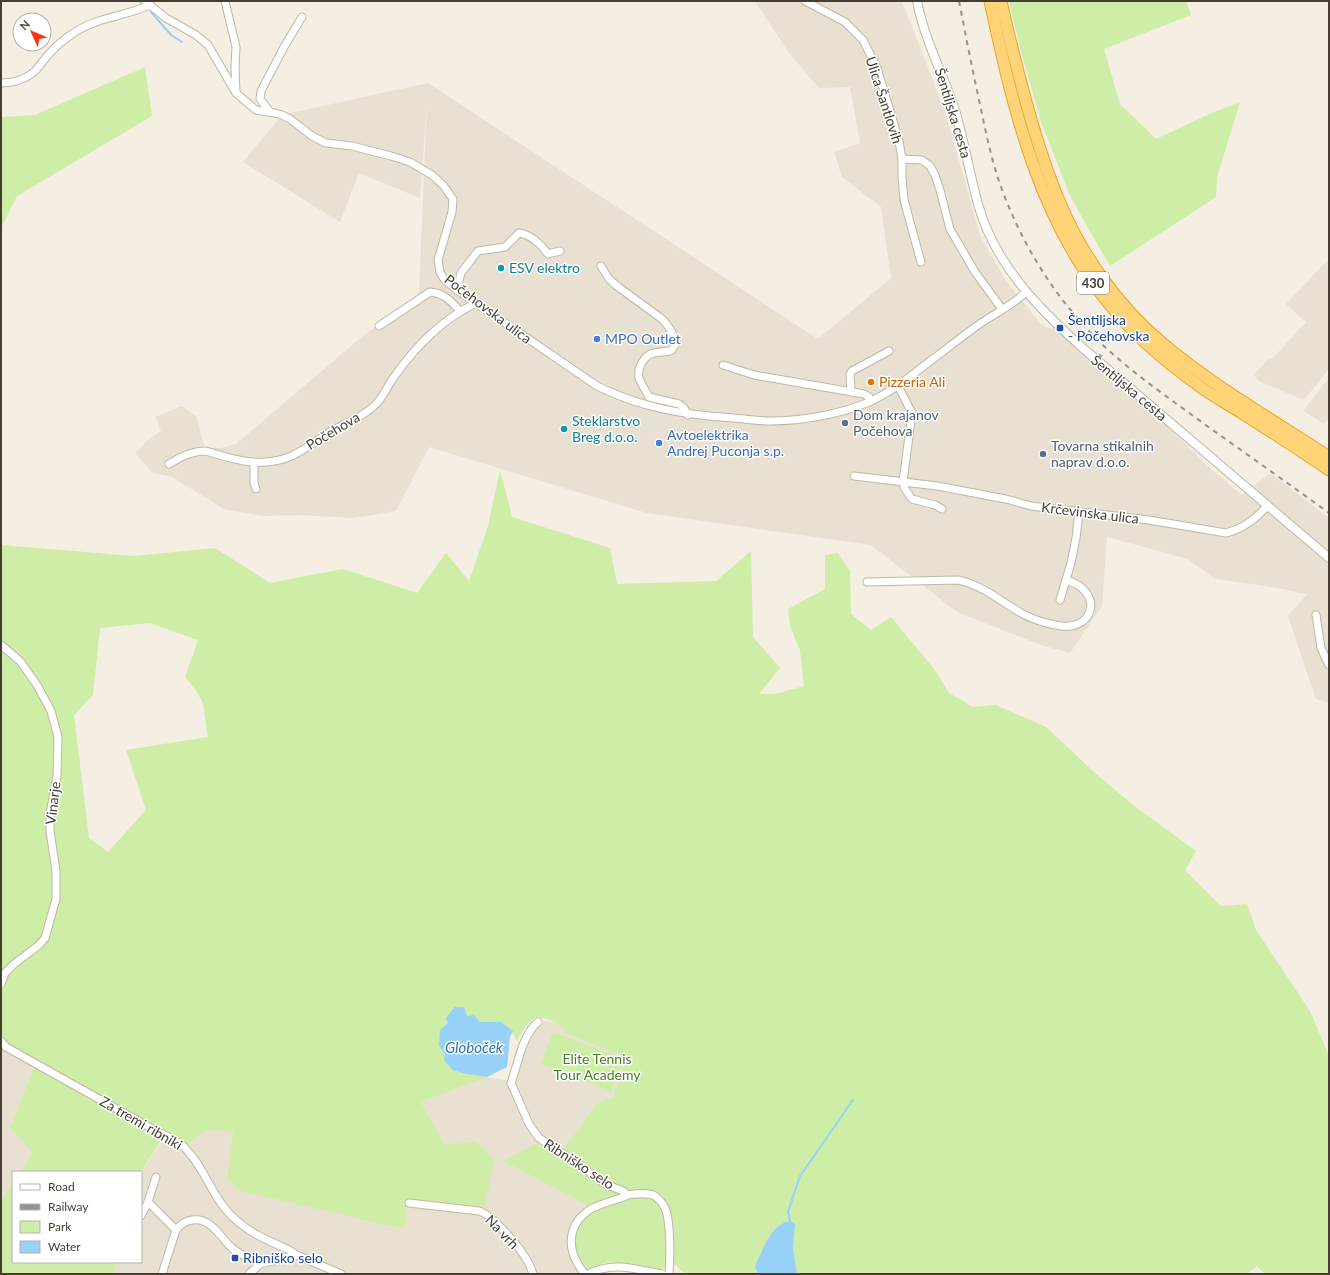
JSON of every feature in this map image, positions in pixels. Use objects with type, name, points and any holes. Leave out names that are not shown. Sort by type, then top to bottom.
[{"type":"highway","name":"430","points":[[990,1],[1008,78],[1027,149],[1046,199],[1064,237],[1087,275],[1110,306],[1133,330],[1170,364],[1195,383],[1292,444],[1329,470]]},
{"type":"highway","name":"430","points":[[1001,1],[1023,90],[1046,168],[1060,205],[1075,235],[1095,267],[1115,294],[1138,320],[1161,342],[1188,364],[1217,386],[1329,457]]},
{"type":"street","points":[[225,1],[236,47],[236,93]]},
{"type":"street","name":"Ulica Šantlovih","points":[[805,1],[845,22],[863,40],[876,68],[899,141],[902,159],[904,200],[921,262]]},
{"type":"street","name":"Šentiljska cesta","points":[[917,1],[927,37],[946,83],[960,127],[978,205],[994,243],[1014,277],[1060,328],[1084,350],[1329,558]]},
{"type":"street","points":[[1,83],[14,82],[30,74],[56,47],[86,26],[101,20],[133,12],[148,3]]},
{"type":"street","name":"Počehovska ulica","points":[[148,3],[166,18],[196,35],[208,45],[236,93],[256,110],[270,112],[290,119],[312,136],[326,143],[352,146],[391,156],[410,162],[432,175],[444,185],[453,199],[452,212],[438,260],[440,272],[444,279],[473,304],[597,386],[617,396],[637,403],[688,415],[771,421],[798,419],[851,409],[871,401],[898,386],[974,327],[1018,300],[1026,292]]},
{"type":"street","points":[[270,112],[260,99],[260,91],[284,46],[302,17]]},
{"type":"street","points":[[902,159],[922,160],[930,166],[940,190],[950,229],[975,272],[1002,309]]},
{"type":"street","points":[[457,290],[461,273],[478,251],[505,247],[519,233],[530,237],[548,254],[560,252]]},
{"type":"street","points":[[601,266],[609,278],[617,286],[662,319],[674,335],[676,342],[672,350],[668,352],[653,353],[647,356],[641,365],[639,376],[649,397],[679,404],[684,408],[688,415]]},
{"type":"street","points":[[379,326],[430,292],[445,296],[461,310]]},
{"type":"street","name":"Počehova","points":[[169,464],[181,456],[201,451],[254,463],[274,461],[290,456],[372,408],[379,401],[393,378],[408,359],[429,336],[461,310],[473,304]]},
{"type":"street","points":[[851,392],[850,374],[852,371],[889,351]]},
{"type":"street","points":[[723,365],[754,375],[864,394],[869,397],[871,401]]},
{"type":"street","points":[[898,386],[912,413],[903,482],[905,489],[912,499],[935,505],[942,509]]},
{"type":"street","points":[[254,463],[254,483],[256,489]]},
{"type":"street","name":"Krčevinska ulica","points":[[854,476],[937,486],[1006,499],[1031,506],[1149,520],[1226,533],[1234,531],[1246,524],[1268,505]]},
{"type":"street","points":[[1060,600],[1072,563],[1079,512]]},
{"type":"street","points":[[867,582],[958,580],[970,582],[986,590],[1024,615],[1063,626],[1079,624],[1087,617],[1091,607],[1090,596],[1084,589],[1076,582],[1066,580]]},
{"type":"street","points":[[1316,615],[1321,648],[1329,665]]},
{"type":"street","name":"Vinarje","points":[[1,645],[20,661],[37,685],[51,711],[58,737],[57,776],[50,814],[50,831],[56,871],[56,899],[45,938],[39,945],[14,964],[5,973],[1,984]]},
{"type":"street","name":"Ribniško selo","points":[[538,1022],[531,1027],[527,1034],[511,1084],[529,1124],[538,1138],[546,1144],[581,1166],[605,1184],[623,1191],[627,1195]]},
{"type":"street","name":"Za tremi ribniki","points":[[1,1041],[6,1047],[158,1132],[173,1138],[192,1156],[217,1197],[235,1219],[258,1236],[341,1274]]},
{"type":"street","points":[[142,1214],[148,1202],[156,1177]]},
{"type":"street","points":[[662,1274],[616,1266],[606,1267],[586,1274],[581,1269],[573,1255],[571,1234],[575,1226],[585,1214],[594,1207],[627,1195],[647,1194],[654,1196],[665,1208],[666,1213],[669,1246],[669,1274]]},
{"type":"street","points":[[148,1202],[176,1230]]},
{"type":"street","name":"Na vrh","points":[[409,1203],[479,1211],[484,1213],[520,1250],[527,1259],[533,1274]]},
{"type":"street","points":[[162,1274],[176,1230],[180,1225],[190,1220],[202,1220],[210,1224],[233,1249],[260,1264]]},
{"type":"street","points":[[249,1274],[260,1264],[297,1255]]},
{"type":"shaded area","points":[[755,1],[902,1],[946,114],[980,236],[1006,281],[1041,324],[1049,328],[1064,331],[1121,381],[1210,468],[1242,495],[1270,473],[1329,518],[1329,703],[1316,699],[1288,616],[1307,594],[1266,586],[1215,579],[1188,559],[1107,537],[1102,606],[1070,653],[1041,645],[957,612],[871,545],[647,513],[429,447],[396,511],[353,518],[304,515],[261,516],[224,509],[172,477],[153,473],[135,454],[149,439],[161,431],[156,417],[182,406],[197,417],[204,448],[221,448],[236,444],[358,340],[419,293],[427,102],[420,198],[359,173],[340,222],[243,162],[282,115],[428,83],[818,339],[891,278],[881,207],[842,177],[834,152],[860,143],[850,87],[819,88],[789,53]]},
{"type":"shaded area","points":[[1327,261],[1329,262],[1329,369],[1304,400],[1259,381],[1254,375],[1269,358],[1272,359],[1306,322],[1286,304]]},
{"type":"shaded area","points":[[1329,378],[1329,418],[1324,424],[1303,411]]},
{"type":"shaded area","points":[[536,1020],[557,1022],[568,1034],[627,1057],[613,1097],[597,1103],[559,1155],[503,1161],[581,1202],[592,1211],[580,1261],[593,1274],[105,1274],[115,1271],[116,1263],[142,1263],[142,1171],[168,1131],[186,1146],[205,1129],[233,1132],[227,1179],[404,1229],[408,1200],[475,1141],[445,1145],[421,1102],[487,1077],[509,1081]]},
{"type":"shaded area","points":[[1,1048],[34,1066],[10,1128],[33,1153],[21,1171],[12,1171],[12,1185],[1,1202]]},
{"type":"green space","points":[[1009,1],[1186,1],[1191,15],[1104,49],[1120,104],[1156,139],[1214,112],[1240,102],[1217,177],[1216,197],[1110,266],[1071,198],[1041,122]]},
{"type":"green space","points":[[145,67],[152,116],[17,196],[1,228],[1,117],[35,115]]},
{"type":"green space","points":[[500,470],[512,517],[610,548],[617,584],[716,581],[751,551],[753,637],[780,668],[759,694],[775,694],[804,686],[800,650],[790,626],[788,609],[825,589],[825,555],[838,553],[850,571],[851,614],[871,630],[891,617],[935,670],[949,693],[973,707],[996,705],[1046,727],[1096,774],[1137,808],[1196,851],[1185,870],[1221,906],[1247,904],[1256,930],[1310,1011],[1329,1056],[1329,1274],[1265,1274],[1257,1266],[1247,1274],[797,1274],[793,1248],[795,1224],[755,1266],[758,1274],[688,1274],[684,1273],[672,1262],[661,1270],[608,1262],[589,1269],[576,1254],[574,1240],[575,1232],[579,1225],[592,1210],[581,1202],[503,1161],[536,1143],[559,1155],[597,1103],[613,1097],[626,1057],[567,1034],[564,1029],[554,1021],[536,1017],[526,1025],[517,1041],[514,1034],[507,1026],[493,1022],[480,1022],[474,1015],[448,1023],[439,1046],[445,1055],[466,1074],[487,1077],[421,1102],[445,1145],[475,1141],[494,1159],[485,1207],[408,1200],[404,1229],[241,1191],[227,1179],[233,1132],[205,1130],[186,1146],[167,1131],[142,1171],[21,1171],[33,1153],[10,1128],[34,1066],[1,1048],[1,545],[134,556],[215,548],[270,583],[343,569],[417,593],[446,553],[469,581],[488,526]],"holes":[[[150,623],[198,640],[185,677],[195,689],[203,703],[208,737],[126,750],[146,810],[108,852],[89,838],[74,715],[93,695],[100,628]]]},
{"type":"green space","name":"Elite Tennis Tour Academy","points":[[553,1032],[624,1059],[611,1091],[541,1064]]},
{"type":"green space","points":[[12,1185],[12,1263],[116,1263],[115,1272],[105,1274],[1,1274],[1,1202]]},
{"type":"water","name":"Globoček","points":[[455,1007],[464,1007],[467,1016],[474,1015],[480,1022],[501,1022],[513,1031],[510,1037],[507,1067],[487,1077],[466,1074],[453,1070],[444,1060],[445,1055],[439,1046],[440,1030],[448,1023],[446,1018]]},
{"type":"water","points":[[790,1221],[795,1224],[793,1248],[797,1274],[758,1274],[755,1266],[768,1239],[778,1227],[783,1223]]},
{"type":"waterway","points":[[139,1],[144,5]]},
{"type":"waterway","points":[[151,12],[171,35],[182,42]]},
{"type":"waterway","points":[[790,1221],[788,1212],[800,1176],[853,1100]]},
{"type":"railway","points":[[959,1],[993,163],[1000,184],[1023,238],[1060,297],[1090,332],[1107,349],[1131,369],[1156,389],[1329,513]]},
{"type":"place","name":"ESV elektro","points":[[501,268]]},
{"type":"place","name":"Šentiljska - Počehovska","points":[[1060,328]]},
{"type":"place","name":"MPO Outlet","points":[[597,339]]},
{"type":"place","name":"Pizzeria Ali","points":[[871,382]]},
{"type":"place","name":"Dom krajanov Počehova","points":[[845,423]]},
{"type":"place","name":"Steklarstvo Breg d.o.o.","points":[[564,429]]},
{"type":"place","name":"Avtoelektrika Andrej Puconja s.p.","points":[[659,443]]},
{"type":"place","name":"Tovarna stikalnih naprav d.o.o.","points":[[1043,454]]},
{"type":"place","name":"Ribniško selo","points":[[235,1258]]}]
